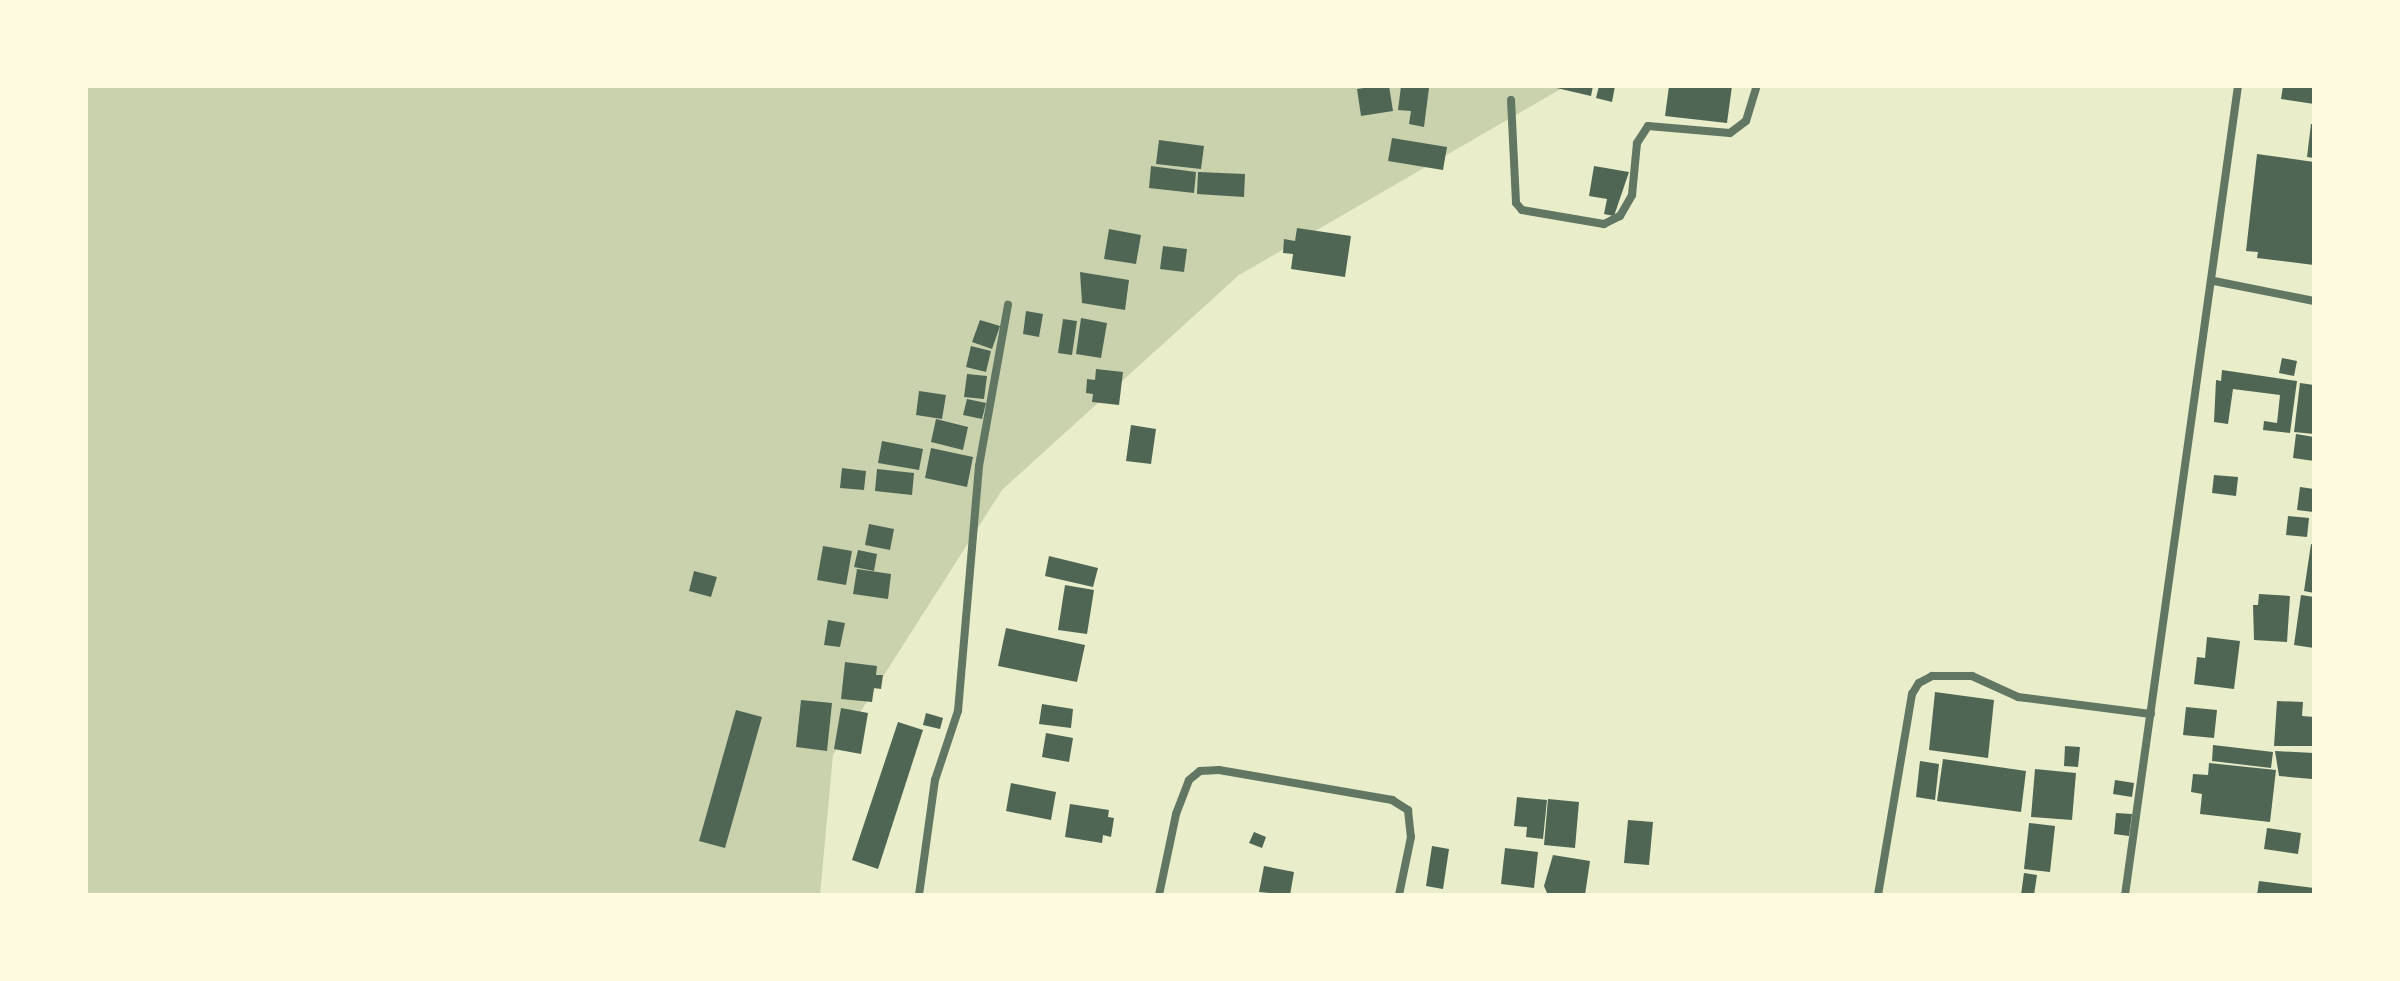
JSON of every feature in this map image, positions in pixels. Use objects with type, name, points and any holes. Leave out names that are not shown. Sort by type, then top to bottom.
[{"type":"street","points":[[1511,100],[1516,203],[1522,210],[1604,224],[1620,216],[1632,195],[1637,143],[1648,126],[1730,133],[1746,121],[1757,86]]},
{"type":"street","points":[[2125,895],[2214,281],[2238,86]]},
{"type":"street","points":[[2214,281],[2314,301]]},
{"type":"street","points":[[919,895],[935,780],[958,711],[979,466],[1008,305]]},
{"type":"street","points":[[1878,895],[1912,694],[1919,683],[1940,675],[1972,676],[2018,697],[2151,714]]},
{"type":"street","points":[[1159,895],[1176,814],[1189,780],[1200,771],[1219,770],[1392,800],[1408,810],[1411,837],[1399,895]]},
{"type":"green space","points":[[86,86],[1566,86],[1239,275],[1002,490],[833,755],[820,895],[86,895]]},
{"type":"building","points":[[1389,86],[1393,111],[1361,116],[1357,89]]},
{"type":"building","points":[[1401,86],[1429,88],[1424,127],[1409,124],[1411,111],[1398,110]]},
{"type":"building","points":[[1548,86],[1593,86],[1591,96]]},
{"type":"building","points":[[1599,86],[1615,86],[1612,102],[1596,98]]},
{"type":"building","points":[[1669,86],[1732,86],[1727,123],[1665,116]]},
{"type":"building","points":[[2283,86],[2314,86],[2314,104],[2281,99]]},
{"type":"building","points":[[2311,124],[2314,124],[2314,158],[2307,157]]},
{"type":"building","points":[[1392,138],[1447,147],[1443,170],[1388,161]]},
{"type":"building","points":[[1159,140],[1204,146],[1201,169],[1156,164]]},
{"type":"building","points":[[2257,154],[2314,162],[2314,265],[2257,258],[2258,252],[2246,251]]},
{"type":"building","points":[[1151,166],[1196,172],[1194,193],[1149,188]]},
{"type":"building","points":[[1594,166],[1629,172],[1614,216],[1604,214],[1607,199],[1589,196]]},
{"type":"building","points":[[1198,172],[1245,174],[1244,197],[1197,194]]},
{"type":"building","points":[[1297,228],[1351,236],[1345,277],[1291,269],[1293,254],[1283,253],[1284,239],[1295,241]]},
{"type":"building","points":[[1109,229],[1141,235],[1136,264],[1104,259]]},
{"type":"building","points":[[1163,246],[1187,249],[1184,272],[1160,269]]},
{"type":"building","points":[[1080,272],[1129,280],[1125,310],[1082,303]]},
{"type":"building","points":[[1026,311],[1043,314],[1039,337],[1023,334]]},
{"type":"building","points":[[1081,318],[1107,323],[1101,358],[1076,354]]},
{"type":"building","points":[[1063,319],[1077,321],[1072,355],[1058,353]]},
{"type":"building","points":[[980,320],[1000,326],[992,349],[972,342]]},
{"type":"building","points":[[971,346],[991,351],[986,372],[966,367]]},
{"type":"building","points":[[2282,358],[2297,361],[2294,376],[2279,373]]},
{"type":"building","points":[[1096,369],[1123,372],[1119,405],[1092,402],[1093,394],[1086,393],[1087,379],[1095,380]]},
{"type":"building","points":[[2222,370],[2297,381],[2290,433],[2263,430],[2264,421],[2277,423],[2280,395],[2233,389],[2228,424],[2214,422],[2216,380],[2221,381]]},
{"type":"building","points":[[967,374],[987,376],[984,399],[964,397]]},
{"type":"building","points":[[2300,383],[2314,385],[2314,434],[2294,432]]},
{"type":"building","points":[[919,391],[946,395],[942,419],[916,415]]},
{"type":"building","points":[[967,399],[986,403],[982,419],[963,415]]},
{"type":"building","points":[[936,419],[968,427],[963,450],[931,442]]},
{"type":"building","points":[[1131,425],[1156,429],[1151,464],[1126,461]]},
{"type":"building","points":[[2296,434],[2314,437],[2314,461],[2293,458]]},
{"type":"building","points":[[882,441],[923,449],[919,470],[878,463]]},
{"type":"building","points":[[931,448],[973,457],[967,487],[925,478]]},
{"type":"building","points":[[842,468],[866,471],[864,490],[840,488]]},
{"type":"building","points":[[877,469],[914,473],[912,495],[875,491]]},
{"type":"building","points":[[2214,475],[2238,477],[2236,496],[2212,493]]},
{"type":"building","points":[[2300,487],[2314,489],[2313,512],[2297,510]]},
{"type":"building","points":[[2288,516],[2309,518],[2307,537],[2286,535]]},
{"type":"building","points":[[869,524],[894,529],[890,550],[865,545]]},
{"type":"building","points":[[2311,544],[2314,545],[2314,593],[2304,591]]},
{"type":"building","points":[[823,546],[852,551],[846,585],[817,580]]},
{"type":"building","points":[[858,550],[877,554],[874,571],[854,567]]},
{"type":"building","points":[[1049,556],[1098,568],[1093,587],[1045,576]]},
{"type":"building","points":[[857,569],[891,574],[888,599],[853,594]]},
{"type":"building","points":[[694,571],[717,577],[711,597],[689,591]]},
{"type":"building","points":[[1065,585],[1094,590],[1087,634],[1058,630]]},
{"type":"building","points":[[2259,594],[2290,596],[2287,642],[2254,640],[2253,605],[2258,605]]},
{"type":"building","points":[[2301,595],[2314,597],[2314,648],[2294,645]]},
{"type":"building","points":[[828,620],[845,623],[840,647],[824,645]]},
{"type":"building","points":[[1006,628],[1085,645],[1077,682],[998,666]]},
{"type":"building","points":[[2207,637],[2240,641],[2234,689],[2194,684],[2197,657],[2205,658]]},
{"type":"building","points":[[845,662],[877,666],[876,675],[883,675],[881,689],[874,688],[872,702],[841,699]]},
{"type":"building","points":[[1935,692],[1994,700],[1988,758],[1929,750]]},
{"type":"building","points":[[801,700],[832,703],[827,751],[796,747]]},
{"type":"building","points":[[2277,701],[2303,702],[2302,716],[2314,717],[2314,746],[2274,746]]},
{"type":"building","points":[[1042,704],[1073,709],[1071,728],[1039,724]]},
{"type":"building","points":[[2186,707],[2217,710],[2214,738],[2183,735]]},
{"type":"building","points":[[841,708],[868,713],[861,754],[834,749]]},
{"type":"building","points":[[736,710],[762,717],[725,848],[699,841]]},
{"type":"building","points":[[926,713],[943,718],[940,729],[923,725]]},
{"type":"building","points":[[898,722],[923,730],[878,869],[852,860]]},
{"type":"building","points":[[1046,733],[1073,738],[1069,762],[1042,757]]},
{"type":"building","points":[[2213,745],[2273,752],[2271,768],[2212,761]]},
{"type":"building","points":[[2065,746],[2080,747],[2078,767],[2064,766]]},
{"type":"building","points":[[2275,751],[2314,753],[2312,779],[2279,776]]},
{"type":"building","points":[[1943,759],[2026,771],[2021,812],[1937,801]]},
{"type":"building","points":[[1920,761],[1939,764],[1935,800],[1916,797]]},
{"type":"building","points":[[2209,763],[2276,770],[2270,822],[2200,814],[2202,794],[2191,792],[2193,774],[2208,775]]},
{"type":"building","points":[[2035,769],[2076,773],[2072,820],[2031,817]]},
{"type":"building","points":[[2115,780],[2134,783],[2132,797],[2113,794]]},
{"type":"building","points":[[1011,783],[1056,792],[1051,820],[1006,811]]},
{"type":"building","points":[[1517,797],[1547,800],[1543,839],[1526,837],[1527,827],[1514,826]]},
{"type":"building","points":[[1548,799],[1579,802],[1575,848],[1544,845]]},
{"type":"building","points":[[1070,804],[1109,810],[1108,817],[1114,818],[1111,837],[1103,835],[1102,843],[1065,837]]},
{"type":"building","points":[[2116,813],[2132,814],[2129,836],[2114,834]]},
{"type":"building","points":[[1628,820],[1653,822],[1649,865],[1624,863]]},
{"type":"building","points":[[2029,823],[2055,826],[2050,872],[2024,869]]},
{"type":"building","points":[[2267,828],[2301,833],[2298,854],[2264,849]]},
{"type":"building","points":[[1254,832],[1266,837],[1262,848],[1249,843]]},
{"type":"building","points":[[1432,846],[1449,849],[1443,889],[1426,886]]},
{"type":"building","points":[[1505,848],[1538,852],[1534,888],[1501,884]]},
{"type":"building","points":[[1553,855],[1590,861],[1585,895],[1548,895],[1544,886]]},
{"type":"building","points":[[1264,866],[1294,872],[1290,895],[1259,892]]},
{"type":"building","points":[[2024,873],[2037,875],[2034,895],[2021,895]]},
{"type":"building","points":[[2259,881],[2314,888],[2314,895],[2257,895]]}]
